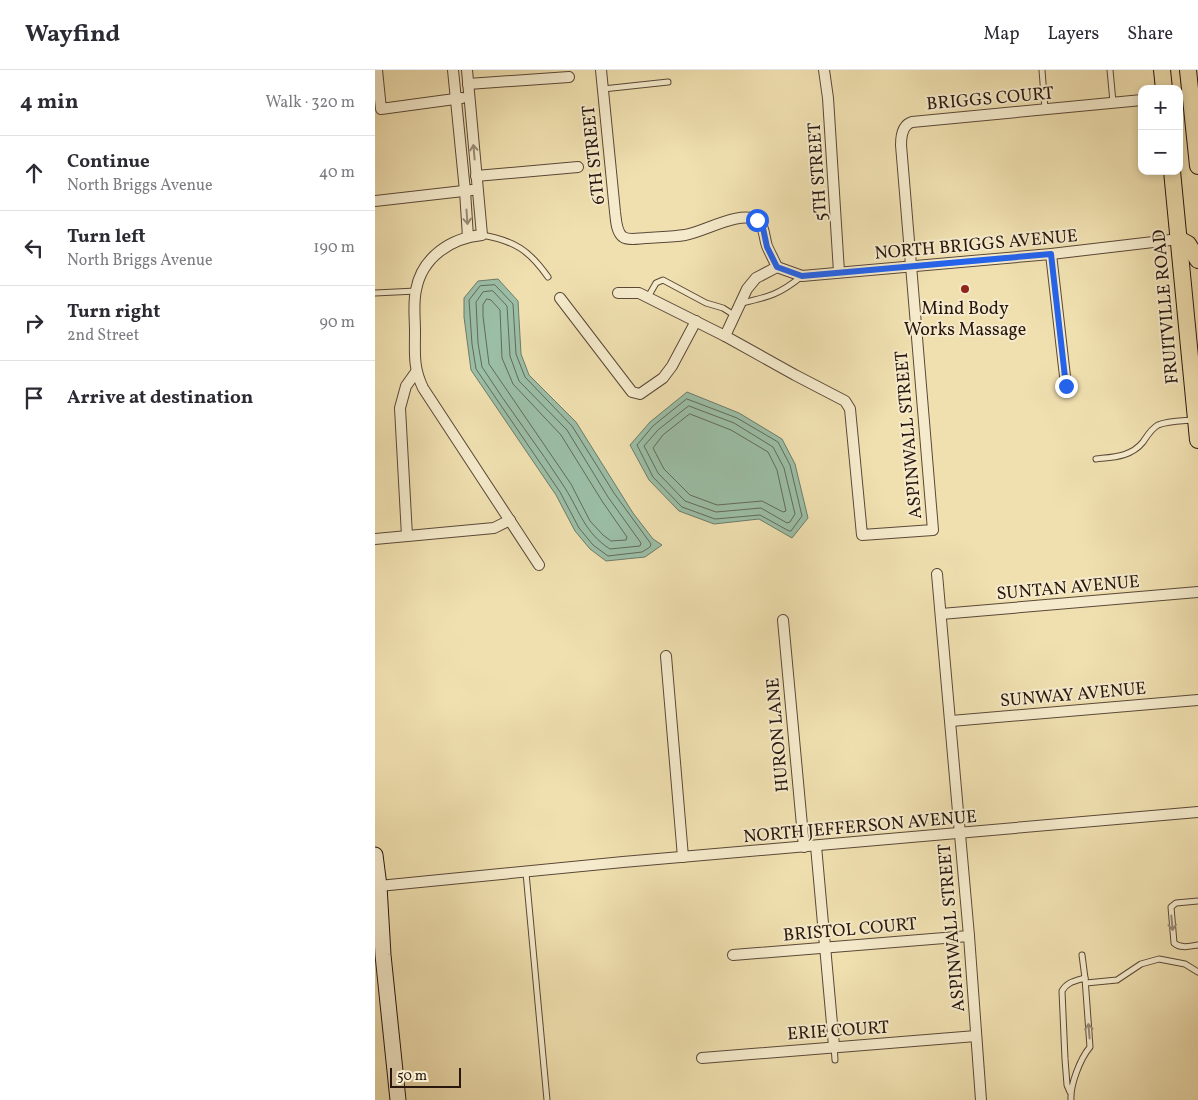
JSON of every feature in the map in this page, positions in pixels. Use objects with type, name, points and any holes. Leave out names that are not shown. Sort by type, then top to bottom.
[{"type":"main road","points":[[1162,70],[1164,85]]},
{"type":"main road","points":[[1188,70],[1198,166]]},
{"type":"main road","name":"FRUITVILLE ROAD","points":[[1172,175],[1198,440]]},
{"type":"main road","points":[[1179,239],[1188,244],[1198,260]]},
{"type":"street","points":[[377,70],[381,109],[469,97]]},
{"type":"street","points":[[453,70],[468,237]]},
{"type":"street","points":[[467,70],[482,235],[468,237],[450,244],[432,258],[420,276],[416,291],[415,372],[423,388],[539,564]]},
{"type":"street","name":"6TH STREET","points":[[601,70],[615,212],[622,236],[637,239],[685,235],[738,218],[751,218],[757,220],[763,228],[767,247],[777,267]]},
{"type":"street","name":"5TH STREET","points":[[824,70],[828,98],[839,272]]},
{"type":"street","points":[[468,84],[569,77]]},
{"type":"street","name":"BRIGGS COURT","points":[[904,128],[912,122],[1138,100]]},
{"type":"street","name":"ASPINWALL STREET","points":[[725,336],[795,376],[845,400],[849,404],[862,536],[933,530],[901,146],[901,136],[904,128]]},
{"type":"street","points":[[476,176],[578,167]]},
{"type":"street","points":[[375,201],[478,189]]},
{"type":"street","name":"NORTH BRIGGS AVENUE","points":[[777,267],[802,276],[1051,254],[1179,239]]},
{"type":"street","points":[[1051,254],[1066,386]]},
{"type":"street","points":[[618,293],[639,293],[725,336],[747,289],[756,278],[777,267]]},
{"type":"street","points":[[560,298],[632,392],[636,394],[640,394],[663,378],[672,366],[696,321]]},
{"type":"street","points":[[407,536],[400,408],[406,386],[415,372]]},
{"type":"street","points":[[375,539],[494,528],[510,520]]},
{"type":"street","name":"ASPINWALL STREET","points":[[937,574],[969,936],[981,1100]]},
{"type":"street","name":"SUNTAN AVENUE","points":[[941,614],[1198,592]]},
{"type":"street","name":"HURON LANE","points":[[783,620],[804,847]]},
{"type":"street","points":[[666,656],[683,857]]},
{"type":"street","name":"SUNWAY AVENUE","points":[[951,721],[1198,700]]},
{"type":"street","name":"NORTH JEFFERSON AVENUE","points":[[379,886],[683,857],[1198,812]]},
{"type":"street","points":[[816,846],[834,1046]]},
{"type":"street","points":[[375,855],[379,886],[379,955],[399,1100]]},
{"type":"street","name":"BRISTOL COURT","points":[[733,955],[969,936]]},
{"type":"street","name":"ERIE COURT","points":[[701,1058],[976,1036]]},
{"type":"lane","points":[[1042,70],[1045,109]]},
{"type":"lane","points":[[1110,70],[1113,103]]},
{"type":"lane","points":[[603,89],[668,82]]},
{"type":"lane","points":[[482,235],[500,238],[526,250],[537,261],[548,277]]},
{"type":"lane","points":[[739,303],[778,293],[802,276]]},
{"type":"lane","points":[[648,297],[656,283],[663,280],[706,303],[723,308],[734,315]]},
{"type":"lane","points":[[375,293],[416,291]]},
{"type":"lane","points":[[1096,459],[1123,455],[1133,451],[1159,425],[1196,419]]},
{"type":"lane","points":[[526,873],[547,1100]]},
{"type":"lane","points":[[1198,901],[1176,903],[1171,907],[1174,943],[1182,947],[1198,945]]},
{"type":"lane","points":[[1070,1092],[1085,1052],[1090,1047],[1086,981],[1082,955]]},
{"type":"lane","points":[[1071,1100],[1067,1085],[1065,1059],[1062,991],[1065,985],[1073,981],[1117,980],[1141,964],[1159,959],[1185,964],[1198,972]]},
{"type":"lane","points":[[834,1046],[835,1060]]},
{"type":"water","points":[[498,279],[518,301],[521,354],[529,375],[576,422],[633,513],[653,539],[662,545],[645,557],[606,561],[590,549],[575,531],[556,495],[471,370],[464,317],[464,298],[478,281]]},
{"type":"water","points":[[687,392],[739,413],[782,439],[795,464],[808,518],[792,538],[759,519],[714,524],[679,511],[649,480],[630,445],[650,422]]},
{"type":"place","name":"Mind Body Works Massage","points":[[965,289]]},
{"type":"route","points":[[757,220],[761,223],[767,247],[777,267],[802,276],[1051,254],[1066,386]]}]
